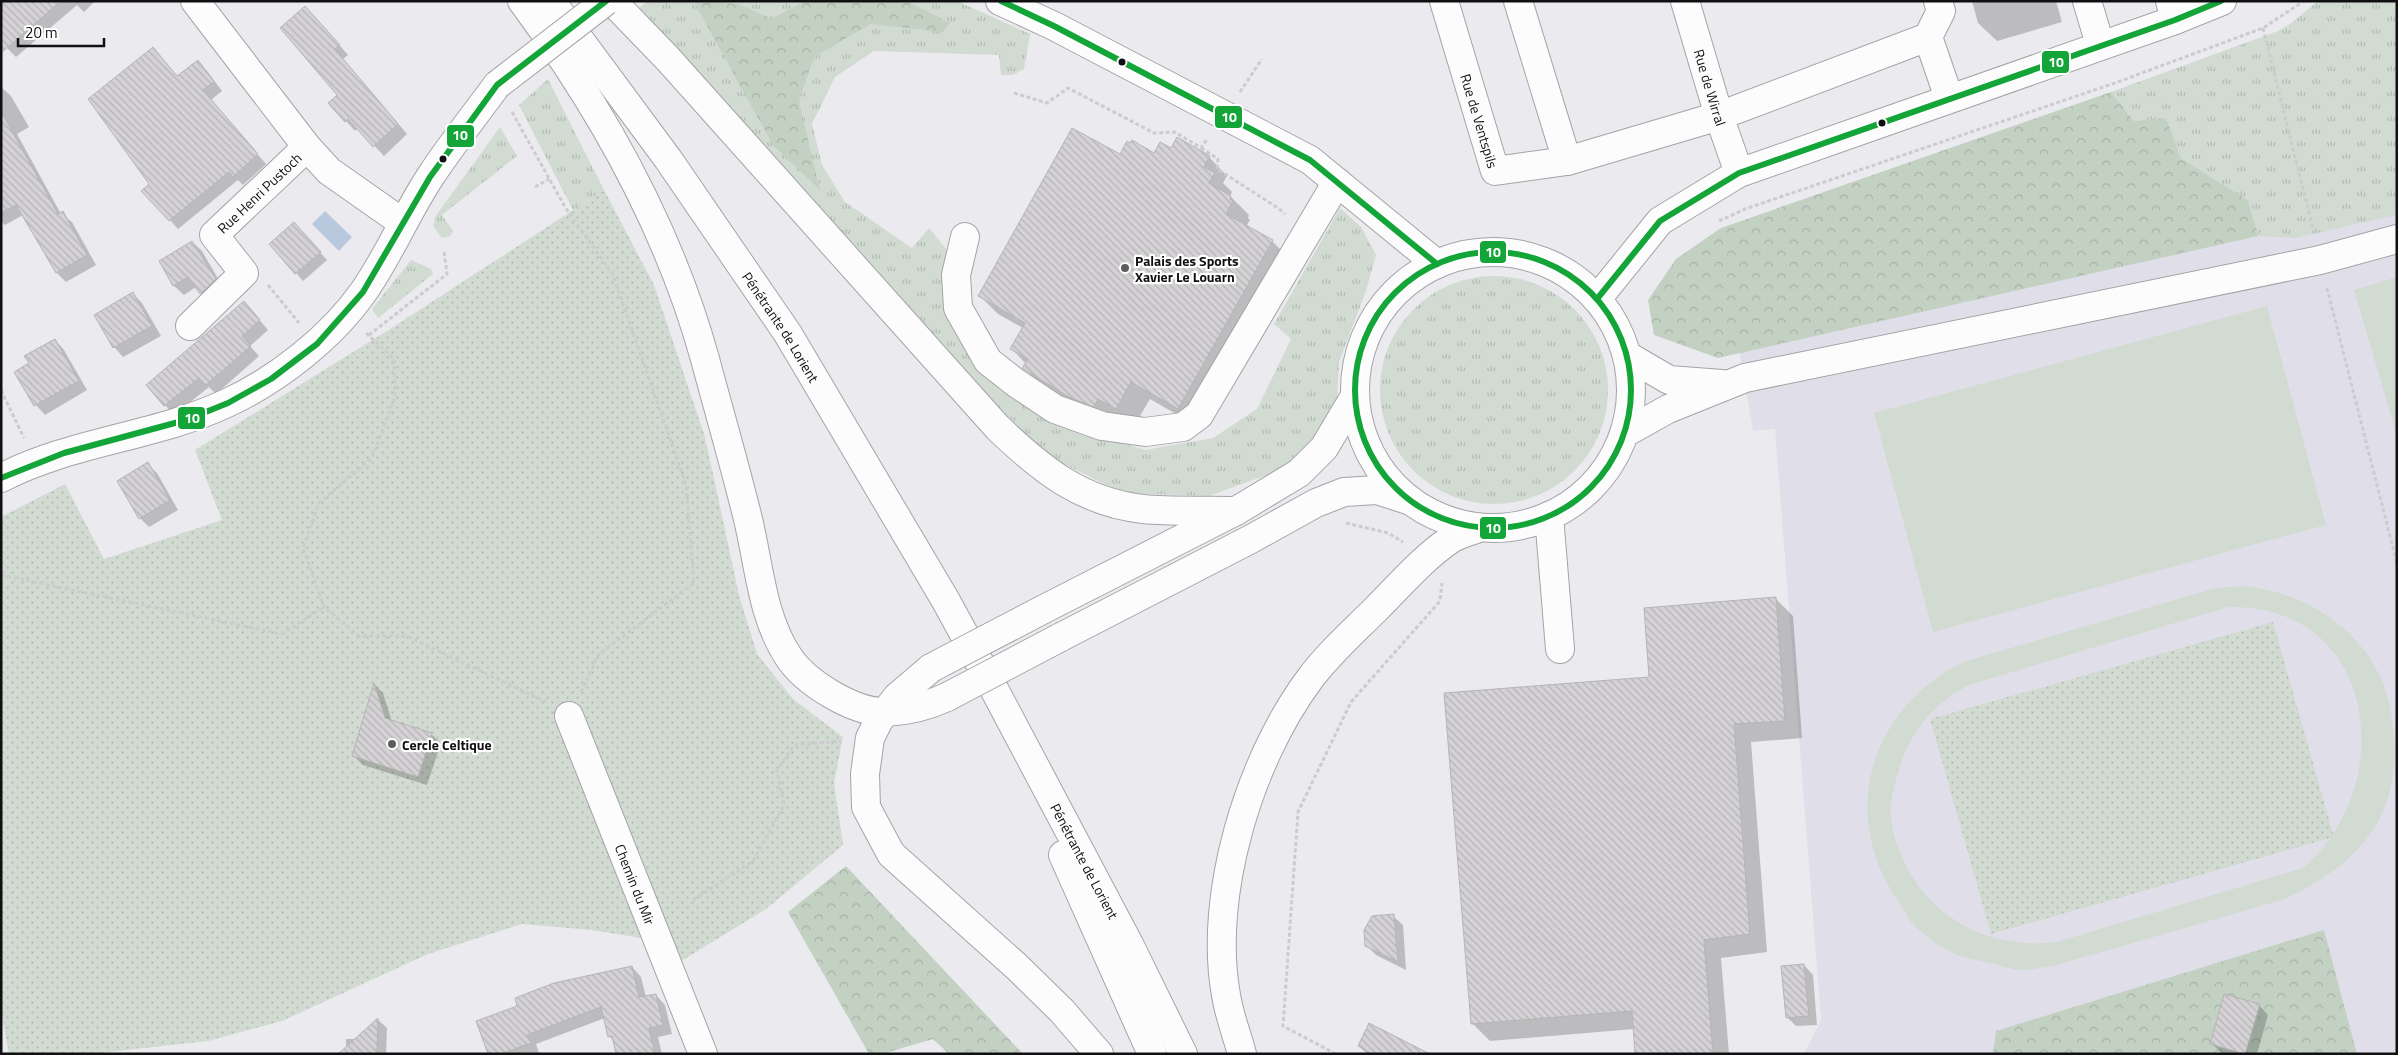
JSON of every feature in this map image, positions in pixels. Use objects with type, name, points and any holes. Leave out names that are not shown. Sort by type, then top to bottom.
[{"type":"main road","name":"Rue Henri Pustoch","points":[[195,1],[307,147],[329,171],[403,223]]},
{"type":"main road","points":[[522,1],[596,110],[652,216],[682,285],[704,356],[745,507],[774,630],[788,658],[813,683],[842,700],[885,712],[929,706],[1323,500],[1344,492],[1377,490],[1409,500]]},
{"type":"main road","name":"Pénétrante de Lorient","points":[[551,1],[668,159],[788,334],[946,601],[984,670],[1128,944],[1183,1054]]},
{"type":"main road","points":[[1,478],[64,452],[186,420],[228,403],[271,379],[317,344],[363,292],[430,177],[497,85],[606,1]]},
{"type":"main road","points":[[612,1],[694,87],[998,428],[1035,463],[1076,490],[1111,503],[1144,509],[1236,511]]},
{"type":"main road","points":[[1000,1],[1054,26],[1310,160],[1437,264]]},
{"type":"main road","points":[[1017,1],[1054,26]]},
{"type":"main road","name":"Rue de Ventspils","points":[[1444,1],[1495,171],[1567,161],[1719,116],[1928,37]]},
{"type":"main road","points":[[1518,1],[1567,161]]},
{"type":"main road","name":"Rue de Wirral","points":[[1685,1],[1719,116],[1739,173]]},
{"type":"main road","points":[[1938,1],[1941,11],[1928,37],[1948,98]]},
{"type":"main road","points":[[2087,1],[2096,31]]},
{"type":"main road","points":[[1597,299],[1660,221],[1739,173],[1948,98],[2172,11],[2222,1]]},
{"type":"main road","name":"Rue Henri Pustoch","points":[[244,274],[214,234],[307,147]]},
{"type":"main road","points":[[964,237],[956,275],[958,308],[988,361],[1016,384],[1055,409],[1102,426],[1145,432],[1183,427],[1199,415],[1337,182]]},
{"type":"main road","points":[[1625,433],[1668,409],[1726,384],[1745,378],[2320,260],[2397,239]]},
{"type":"main road","points":[[1484,252],[1508,253],[1532,257],[1554,266],[1597,299],[1613,320],[1628,356],[1632,383],[1631,405],[1625,433],[1609,466],[1589,490],[1567,507],[1528,524],[1504,528],[1479,528],[1454,523],[1430,513],[1409,500],[1391,484],[1377,465],[1366,443],[1358,420],[1355,396],[1356,373],[1361,350],[1370,328],[1382,308],[1398,290],[1416,275],[1437,264],[1460,256],[1484,252]]},
{"type":"main road","points":[[190,326],[244,274]]},
{"type":"main road","points":[[1628,356],[1669,380],[1726,384]]},
{"type":"main road","points":[[1099,1054],[1062,1011],[1016,966],[890,854],[866,808],[865,774],[870,738],[885,712],[897,697],[932,668],[1236,511],[1299,473],[1324,448],[1355,396]]},
{"type":"main road","points":[[1549,516],[1560,649]]},
{"type":"main road","points":[[1242,1054],[1226,995],[1221,923],[1230,867],[1245,809],[1261,762],[1309,680],[1339,646],[1429,556],[1452,538],[1479,528]]},
{"type":"main road","name":"Pénétrante de Lorient","points":[[984,670],[1105,952],[1152,1054]]},
{"type":"main road","name":"Chemin du Mir","points":[[569,716],[703,1054]]},
{"type":"path","points":[[1710,225],[1745,209],[2115,83],[2263,28],[2304,1]]},
{"type":"path","points":[[2263,28],[2397,564]]},
{"type":"path","points":[[1243,89],[1262,59]]},
{"type":"path","points":[[345,313],[394,359],[396,397],[372,458],[320,503],[303,548],[324,607],[358,636],[407,636],[538,696],[569,716],[599,654],[694,583],[686,485],[613,275],[565,207],[497,85]]},
{"type":"path","points":[[1014,93],[1047,103],[1068,88],[1154,133],[1175,132],[1218,159],[1217,169],[1278,208],[1305,236]]},
{"type":"path","points":[[1201,148],[1225,114]]},
{"type":"path","points":[[535,187],[549,179]]},
{"type":"path","points":[[369,335],[447,274],[444,251]]},
{"type":"path","points":[[244,274],[262,278],[317,344]]},
{"type":"path","points":[[1,390],[17,421]]},
{"type":"path","points":[[1336,1054],[1283,1026],[1298,812],[1351,702],[1440,601],[1442,582],[1429,556]]},
{"type":"path","points":[[1,575],[282,634],[324,607]]},
{"type":"path","points":[[693,900],[753,861],[784,805],[776,770],[794,745],[870,738]]},
{"type":"shaded area","points":[[2397,186],[2397,1054],[1804,1054],[1821,1020],[1775,429],[1753,431],[1735,327]]},
{"type":"green space","points":[[648,1],[957,1],[1030,34],[1024,69],[1013,75],[1001,75],[999,55],[874,51],[835,77],[812,124],[822,165],[845,202],[912,248],[929,228],[947,250],[948,295],[1061,425],[1145,450],[1213,438],[1257,409],[1291,339],[1274,324],[1340,208],[1361,227],[1376,255],[1366,291],[1339,362],[1337,399],[1325,434],[1291,466],[1209,496],[1122,493],[1048,456],[978,387],[639,8]]},
{"type":"green space","points":[[698,1],[738,4],[772,19],[805,1],[907,1],[950,23],[943,32],[871,24],[814,57],[799,101],[820,190],[773,145],[695,4]]},
{"type":"green space","points":[[2318,1],[2397,1],[2397,215],[2295,238],[2258,236],[2248,200],[2181,158],[2166,119],[2134,121],[2111,92],[2278,31],[2290,24]]},
{"type":"green space","points":[[548,79],[604,190],[573,210],[519,105]]},
{"type":"green space","points":[[2111,92],[2134,121],[2166,118],[2181,158],[2248,200],[2258,236],[1718,358],[1654,335],[1648,300],[1676,259],[1721,228]]},
{"type":"green space","points":[[500,127],[517,156],[442,215],[453,231],[450,236],[442,238],[433,226],[435,217]]},
{"type":"green space","points":[[604,190],[654,285],[705,437],[739,595],[757,654],[793,699],[843,737],[834,783],[843,845],[766,909],[678,963],[642,938],[591,930],[522,924],[428,954],[282,1021],[208,1041],[90,1054],[9,1054],[1,1012],[1,517],[65,484],[104,559],[222,520],[195,450],[387,331]]},
{"type":"green space","points":[[411,260],[431,269],[433,274],[378,318],[372,309]]},
{"type":"green space","points":[[1483,276],[1505,276],[1527,281],[1548,289],[1575,309],[1595,336],[1606,368],[1608,390],[1606,412],[1595,444],[1575,471],[1548,491],[1527,499],[1505,504],[1483,504],[1461,499],[1440,491],[1413,471],[1393,444],[1385,423],[1380,401],[1380,379],[1385,357],[1393,336],[1413,309],[1440,289],[1461,281]]},
{"type":"green space","points":[[2397,277],[2397,436],[2354,290]]},
{"type":"green space","points":[[2267,306],[2326,525],[1933,632],[1874,413]]},
{"type":"green space","points":[[2242,586],[2264,589],[2286,595],[2307,604],[2345,630],[2361,646],[2374,665],[2384,686],[2390,708],[2394,740],[2394,760],[2392,780],[2384,809],[2367,839],[2356,852],[2315,883],[2285,899],[2053,966],[2019,970],[1963,957],[1941,947],[1923,934],[1910,920],[1881,872],[1870,837],[1867,803],[1872,769],[1885,737],[1904,708],[1930,683],[1963,662],[2216,588]],"holes":[[[2228,607],[2279,614],[2317,635],[2344,667],[2358,706],[2361,749],[2353,793],[2333,834],[2303,868],[2057,942],[2032,943],[2008,941],[1985,935],[1964,925],[1944,913],[1912,877],[1901,855],[1893,830],[1891,803],[1895,785],[1910,741],[1935,709],[1957,692],[1969,685]]]},
{"type":"green space","points":[[2273,622],[2334,837],[1991,934],[1930,719]]},
{"type":"green space","points":[[846,866],[1023,1054],[949,1054],[933,1039],[882,1054],[869,1054],[788,912]]},
{"type":"green space","points":[[2324,930],[2357,1054],[1993,1054],[1996,1031]]},
{"type":"water","points":[[325,211],[352,237],[339,251],[312,224]]},
{"type":"building","points":[[1,1],[61,1],[1,53]]},
{"type":"building","points":[[305,6],[340,45],[335,49],[398,124],[373,147],[348,119],[345,122],[328,103],[337,95],[280,28]]},
{"type":"building","points":[[153,47],[177,76],[198,60],[214,82],[203,90],[258,154],[233,177],[229,172],[169,221],[141,191],[149,184],[88,99]]},
{"type":"building","points":[[1,111],[58,214],[63,211],[87,255],[56,273],[16,205],[1,213]]},
{"type":"building","name":"Palais des Sports Xavier Le Louarn","points":[[1072,128],[1120,154],[1127,141],[1130,143],[1132,140],[1154,153],[1160,142],[1171,148],[1177,137],[1210,156],[1204,167],[1215,173],[1209,183],[1231,196],[1230,199],[1233,201],[1226,214],[1273,240],[1178,409],[1131,382],[1116,409],[1098,399],[1094,407],[1069,397],[1022,368],[1028,359],[1010,349],[1025,323],[978,296]]},
{"type":"building","points":[[294,222],[321,252],[295,274],[269,244]]},
{"type":"building","points":[[192,241],[216,279],[200,294],[188,277],[173,286],[159,261]]},
{"type":"building","points":[[133,292],[152,326],[113,348],[94,315]]},
{"type":"building","points":[[244,301],[260,320],[242,336],[251,346],[206,385],[199,378],[164,406],[146,385]]},
{"type":"building","points":[[55,339],[79,381],[34,406],[14,372],[29,363],[24,356]]},
{"type":"building","points":[[148,462],[170,500],[139,519],[117,481]]},
{"type":"building","points":[[1776,597],[1785,721],[1734,724],[1750,934],[1704,940],[1713,1054],[1635,1054],[1632,1011],[1471,1024],[1444,693],[1649,677],[1644,608]]},
{"type":"building","name":"Cercle Celtique","points":[[374,683],[385,718],[432,733],[418,777],[352,756]]},
{"type":"building","points":[[1394,914],[1398,962],[1365,946],[1364,930],[1372,916]]},
{"type":"building","points":[[1804,964],[1809,1016],[1786,1018],[1781,966]]},
{"type":"building","points":[[632,966],[639,997],[656,994],[663,1025],[649,1028],[655,1054],[616,1054],[612,1036],[608,1037],[601,1007],[527,1035],[531,1043],[501,1054],[488,1054],[476,1021],[517,1006],[515,998],[554,983]]},
{"type":"building","points":[[2224,994],[2260,1004],[2245,1054],[2210,1044]]},
{"type":"building","points":[[378,1018],[377,1054],[338,1054]]},
{"type":"building","points":[[1369,1023],[1430,1054],[1372,1054],[1358,1046]]},
{"type":"transit line","name":"10","points":[[1,478],[64,453],[186,420],[228,403],[271,379],[317,344],[363,292],[430,177],[497,85],[606,1]]},
{"type":"transit line","name":"10","points":[[1001,1],[1054,26],[1310,160],[1437,264]]},
{"type":"transit line","name":"10","points":[[1597,299],[1660,221],[1739,173],[2175,20],[2221,1]]},
{"type":"transit line","name":"10","points":[[1493,252],[1533,258],[1558,268],[1580,283],[1600,303],[1615,325],[1625,350],[1631,390],[1625,430],[1615,455],[1600,477],[1580,497],[1558,512],[1533,522],[1493,528],[1453,522],[1428,512],[1406,497],[1386,477],[1371,455],[1361,430],[1355,390],[1361,350],[1371,325],[1386,303],[1406,283],[1428,268],[1453,258],[1493,252]]},
{"type":"place","name":"Palais des Sports Xavier Le Louarn","points":[[1125,268]]},
{"type":"place","name":"Cercle Celtique","points":[[392,744]]}]
